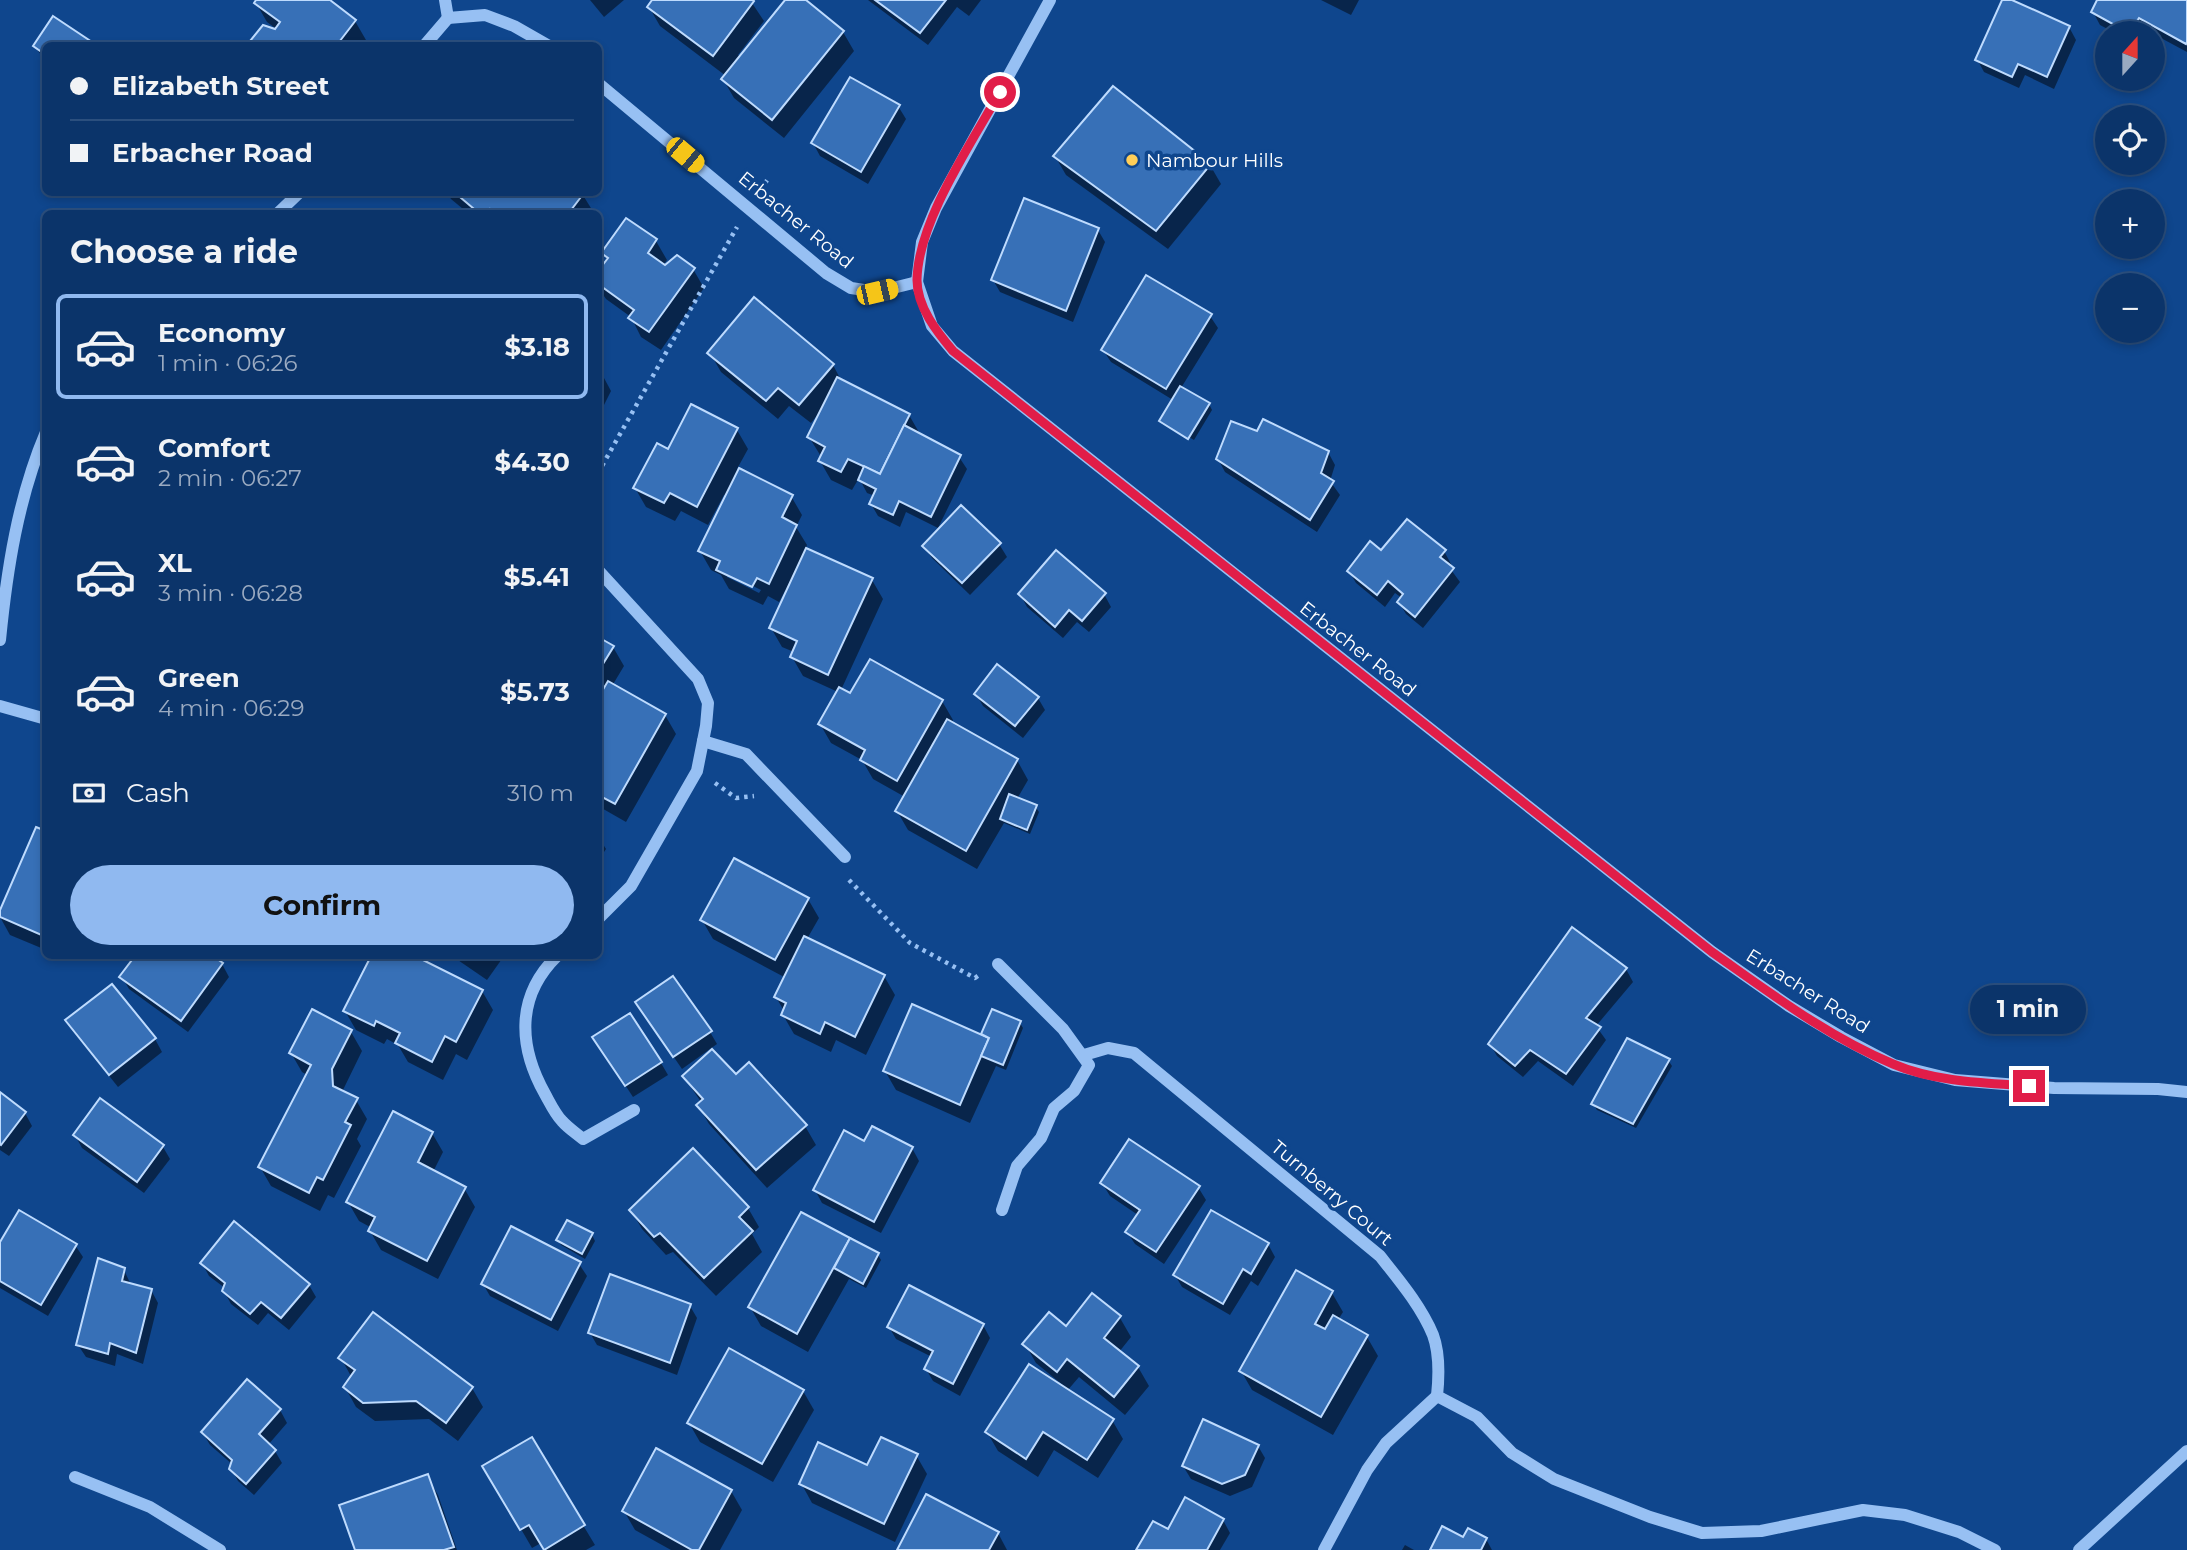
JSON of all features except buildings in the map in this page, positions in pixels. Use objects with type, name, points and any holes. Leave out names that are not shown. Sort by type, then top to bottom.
[{"type":"street","points":[[445,0],[449,18]]},
{"type":"street","points":[[917,282],[922,242],[936,208],[1051,0]]},
{"type":"street","points":[[428,42],[449,18],[485,16],[514,26],[542,42]]},
{"type":"street","name":"Erbacher Road","points":[[602,86],[826,272],[851,288],[877,292],[917,282],[932,326],[953,351],[1701,943],[1789,1006],[1894,1065],[1955,1080],[2054,1088],[2158,1088],[2187,1092]]},
{"type":"street","points":[[281,210],[296,196]]},
{"type":"street","points":[[0,640],[13,544],[28,479],[42,442]]},
{"type":"street","points":[[602,574],[698,679],[708,703],[704,741],[696,771],[631,886],[602,915]]},
{"type":"street","points":[[0,706],[42,718]]},
{"type":"street","points":[[704,741],[746,754],[845,857]]},
{"type":"street","points":[[554,959],[534,982],[526,1009],[529,1058],[541,1087],[560,1120],[583,1139],[634,1110]]},
{"type":"street","points":[[998,964],[1063,1029],[1089,1065],[1074,1091],[1054,1108],[1041,1138],[1017,1166],[1002,1210]]},
{"type":"street","name":"Turnberry Court","points":[[1084,1055],[1108,1048],[1134,1053],[1380,1256],[1405,1288],[1433,1336],[1439,1372],[1437,1396]]},
{"type":"street","points":[[1324,1550],[1367,1470],[1385,1443],[1437,1396],[1477,1417],[1512,1453],[1554,1479],[1650,1517],[1702,1533],[1761,1531],[1863,1510],[1905,1515],[1959,1532],[1995,1550]]},
{"type":"street","points":[[2079,1550],[2187,1451]]},
{"type":"street","points":[[75,1477],[149,1507],[220,1550]]},
{"type":"path","points":[[602,466],[748,208],[768,179]]},
{"type":"place","name":"Nambour Hills","points":[[1132,160]]},
{"type":"route","points":[[1000,92],[936,208],[922,242],[917,282],[923,304],[932,326],[953,351],[1712,952],[1789,1006],[1894,1065],[1955,1080],[2029,1086]]}]
